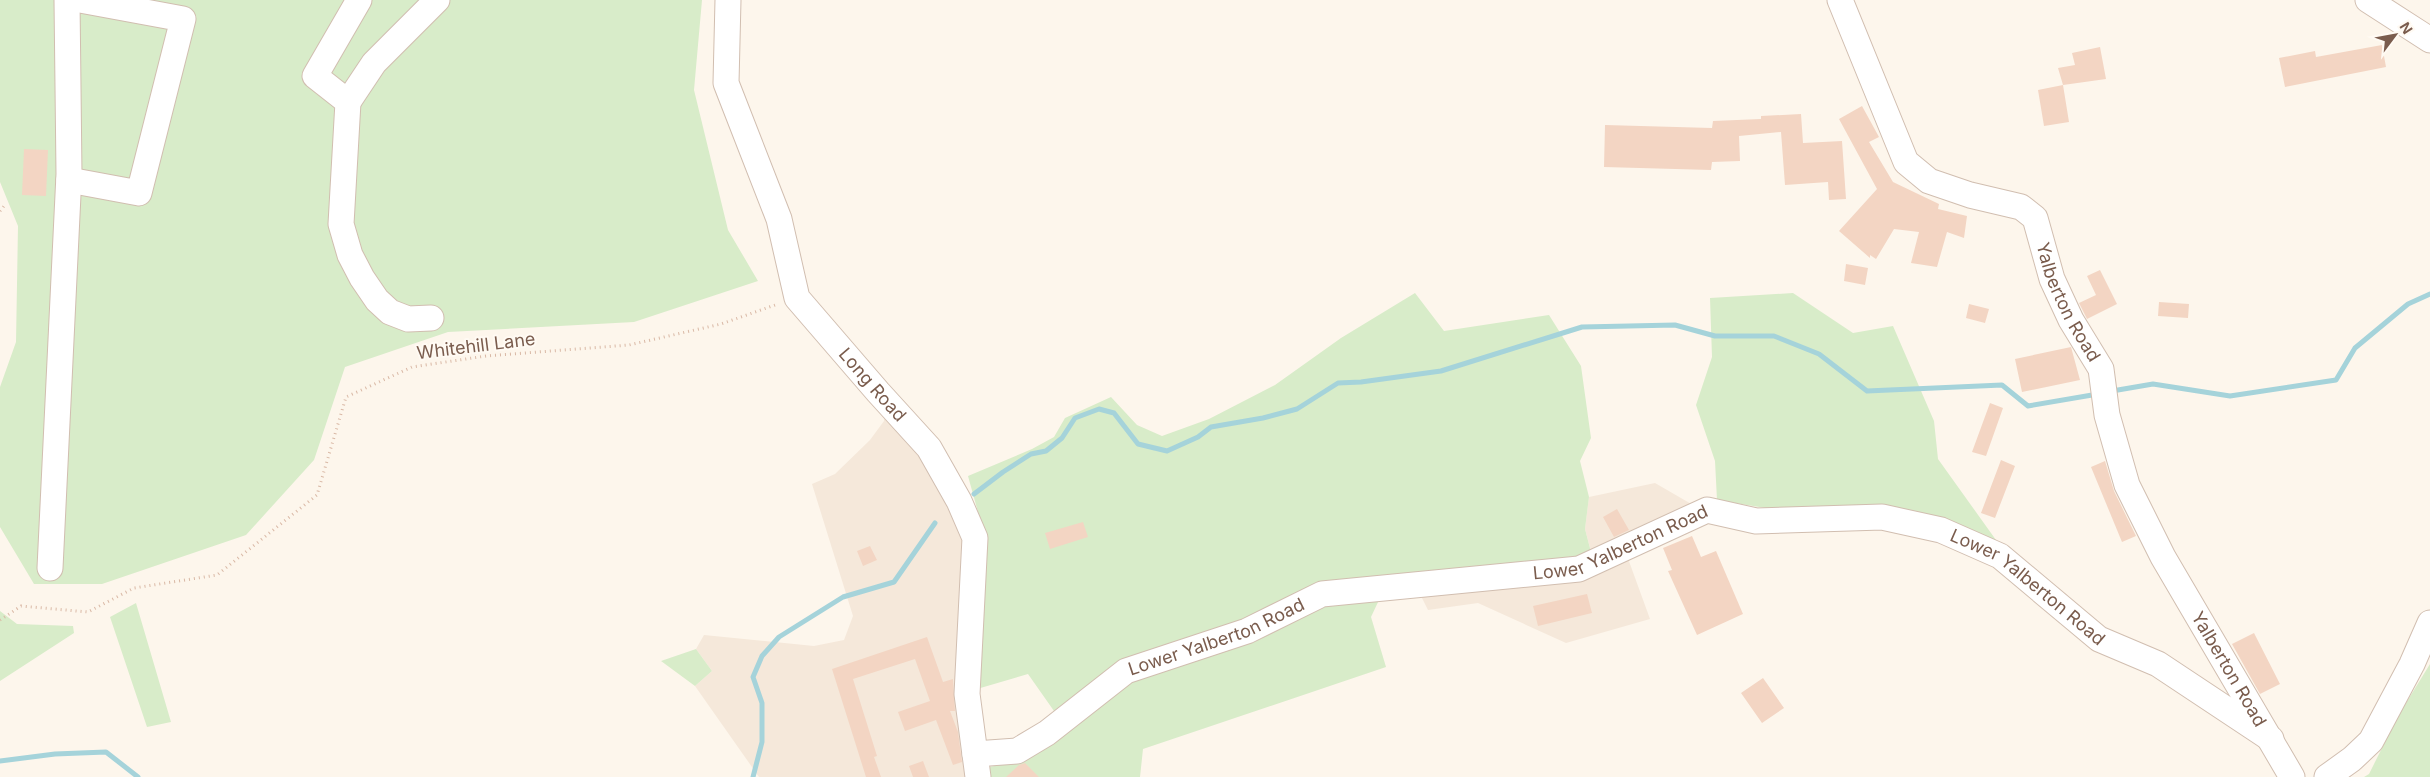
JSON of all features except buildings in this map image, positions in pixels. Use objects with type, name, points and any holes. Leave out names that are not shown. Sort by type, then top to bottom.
[{"type":"street","points":[[50,568],[68,180],[66,0]]},
{"type":"street","points":[[68,180],[139,193],[183,19],[80,0]]},
{"type":"street","points":[[348,102],[315,76],[359,0]]},
{"type":"street","points":[[430,318],[408,318],[390,312],[378,300],[362,278],[350,255],[341,224],[348,102],[374,63],[437,0]]},
{"type":"street","name":"Long Road","points":[[728,0],[726,83],[778,219],[798,298],[878,392],[929,448],[959,501],[975,538],[967,694],[976,766]]},
{"type":"street","name":"Yalberton Road","points":[[1840,0],[1906,162],[1929,181],[1970,195],[2021,207],[2035,218],[2052,279],[2071,320],[2101,369],[2107,415],[2127,485],[2163,557],[2292,777]]},
{"type":"street","points":[[2368,0],[2430,40]]},
{"type":"street","name":"Lower Yalberton Road","points":[[976,766],[1017,751],[1047,733],[1126,671],[1247,631],[1322,594],[1579,569],[1707,510],[1756,521],[1882,517],[1941,530],[2000,556],[2099,639],[2158,664],[2271,739]]},
{"type":"street","points":[[2328,777],[2352,759],[2371,741],[2412,664],[2430,623]]},
{"type":"path","points":[[0,211],[4,206]]},
{"type":"path","name":"Whitehill Lane","points":[[0,620],[21,606],[88,612],[134,588],[217,575],[317,495],[346,397],[412,367],[486,356],[629,345],[720,324],[798,298]]},
{"type":"shaded area","points":[[884,409],[926,455],[968,539],[973,777],[759,777],[695,686],[712,671],[696,649],[704,635],[814,646],[844,640],[853,616],[812,484],[835,474],[870,440],[884,421]]},
{"type":"shaded area","points":[[1655,483],[1693,505],[1622,542],[1650,619],[1566,643],[1478,603],[1428,610],[1421,596],[1596,570],[1585,529],[1589,497]]},
{"type":"green space","points":[[0,0],[702,0],[694,90],[728,230],[758,281],[634,322],[448,332],[345,367],[314,460],[246,535],[102,584],[34,584],[0,527],[0,387],[16,342],[18,226],[0,182]]},
{"type":"green space","points":[[1415,293],[1444,331],[1549,315],[1581,366],[1591,438],[1580,461],[1589,497],[1585,529],[1591,552],[1570,561],[1479,569],[1240,623],[1123,660],[1054,711],[1028,674],[977,689],[986,541],[968,476],[1032,449],[1054,437],[1065,418],[1111,397],[1137,425],[1162,436],[1209,419],[1275,385],[1341,338]]},
{"type":"green space","points":[[1793,293],[1853,333],[1893,326],[1934,421],[1938,459],[2001,547],[1717,500],[1715,461],[1696,405],[1712,357],[1710,298]]},
{"type":"green space","points":[[1379,600],[1371,617],[1386,667],[1143,749],[1140,777],[991,777],[989,767],[1010,763],[1131,682],[1254,642],[1326,606]]},
{"type":"green space","points":[[136,603],[171,722],[147,727],[110,617]]},
{"type":"green space","points":[[0,611],[17,624],[73,626],[74,633],[0,681]]},
{"type":"green space","points":[[696,649],[712,671],[695,686],[661,661]]},
{"type":"green space","points":[[2430,664],[2430,777],[2364,777],[2369,774],[2398,716]]},
{"type":"waterway","points":[[2112,391],[2153,384],[2230,396],[2336,380],[2355,348],[2408,304],[2430,294]]},
{"type":"waterway","points":[[974,494],[1031,454],[1046,451],[1062,438],[1075,418],[1099,409],[1114,413],[1138,444],[1167,451],[1198,437],[1211,427],[1263,418],[1297,409],[1338,383],[1361,382],[1441,371],[1582,327],[1675,325],[1715,336],[1774,336],[1819,354],[1867,391],[2002,385],[2028,406],[2098,394]]},
{"type":"waterway","points":[[753,777],[762,742],[762,703],[753,677],[762,656],[779,637],[843,597],[894,582],[935,523]]},
{"type":"waterway","points":[[0,761],[55,754],[106,752],[138,777]]}]
